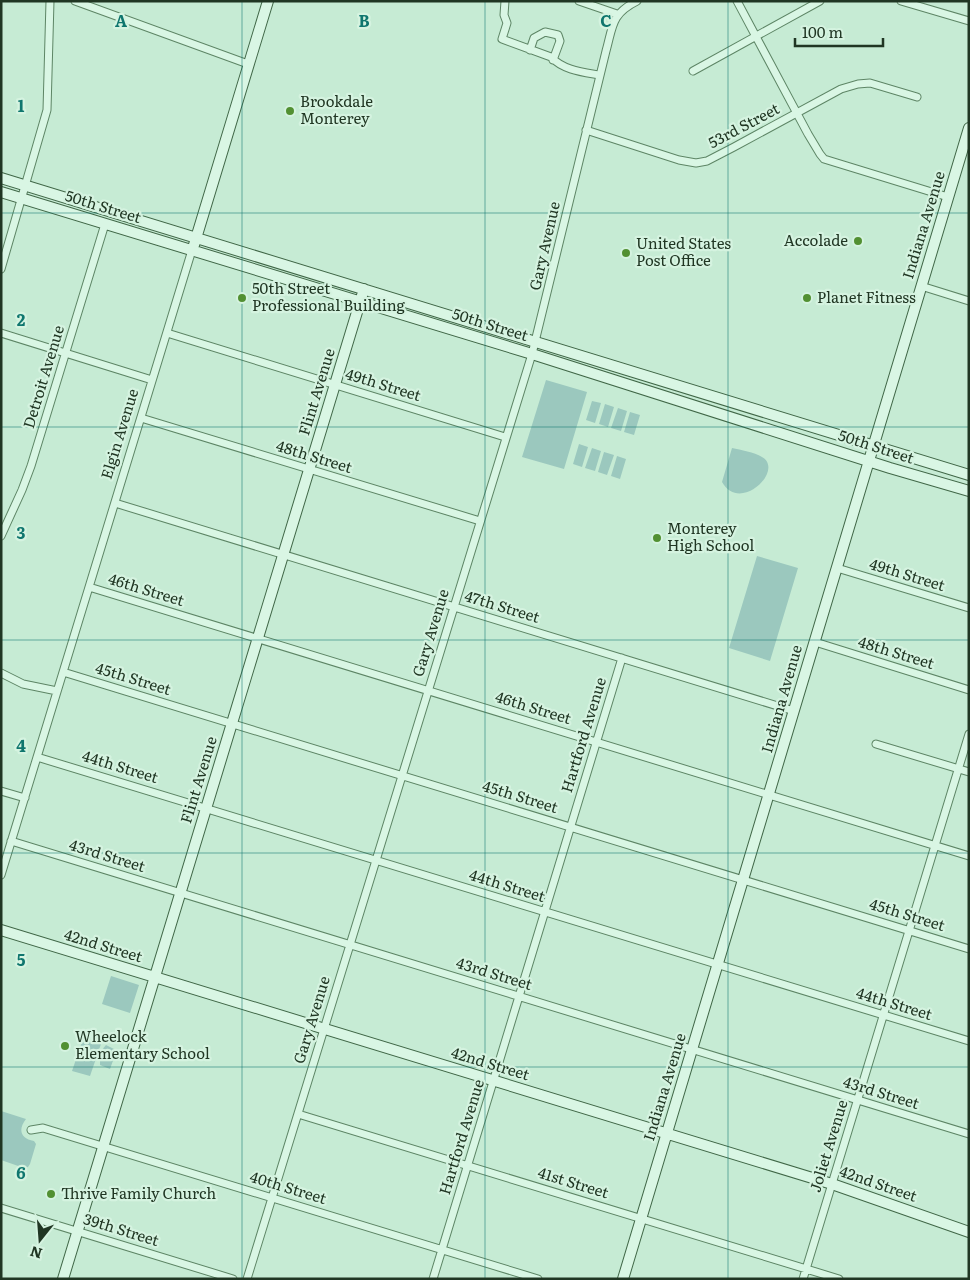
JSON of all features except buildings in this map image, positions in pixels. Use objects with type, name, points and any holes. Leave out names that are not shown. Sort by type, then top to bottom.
[{"type":"main road","name":"Elgin Avenue","points":[[192,250],[268,1]]},
{"type":"main road","name":"Indiana Avenue","points":[[623,1279],[969,128]]},
{"type":"main road","name":"50th Street","points":[[1,178],[969,475]]},
{"type":"main road","name":"50th Street","points":[[1,192],[361,301],[969,491]]},
{"type":"main road","name":"Flint Avenue","points":[[63,1279],[364,289]]},
{"type":"main road","name":"42nd Street","points":[[1,930],[832,1184],[969,1232]]},
{"type":"street","points":[[1,269],[48,110],[50,1]]},
{"type":"street","points":[[75,1],[248,64]]},
{"type":"street","points":[[505,1],[504,15],[507,23],[502,40],[551,57],[565,67],[599,75]]},
{"type":"street","points":[[579,1],[617,14],[626,6],[637,1]]},
{"type":"street","points":[[737,1],[797,113],[841,89],[858,84],[870,83],[917,97]]},
{"type":"street","points":[[693,71],[820,1]]},
{"type":"street","points":[[901,1],[969,21]]},
{"type":"street","name":"Gary Avenue","points":[[247,1279],[532,354],[599,75],[617,14]]},
{"type":"street","points":[[530,50],[534,38],[545,32],[558,35],[560,41],[553,60]]},
{"type":"street","name":"53rd Street","points":[[586,130],[679,160],[696,163],[727,151],[797,113],[824,159],[948,197]]},
{"type":"street","name":"Detroit Avenue","points":[[1,536],[31,466],[105,224]]},
{"type":"street","name":"Elgin Avenue","points":[[1,875],[192,250]]},
{"type":"street","points":[[921,286],[969,301]]},
{"type":"street","points":[[1,333],[152,380]]},
{"type":"street","name":"49th Street","points":[[166,333],[505,437]]},
{"type":"street","name":"48th Street","points":[[141,418],[480,521]]},
{"type":"street","name":"47th Street","points":[[115,503],[794,711]]},
{"type":"street","name":"49th Street","points":[[837,568],[969,608]]},
{"type":"street","name":"46th Street","points":[[89,587],[969,856]]},
{"type":"street","name":"48th Street","points":[[815,642],[969,690]]},
{"type":"street","name":"Hartford Avenue","points":[[433,1279],[622,658]]},
{"type":"street","points":[[1,672],[23,684],[57,691]]},
{"type":"street","name":"45th Street","points":[[63,672],[969,949]]},
{"type":"street","name":"Joliet Avenue","points":[[803,1279],[969,734]]},
{"type":"street","points":[[876,744],[969,772]]},
{"type":"street","name":"44th Street","points":[[37,757],[969,1041]]},
{"type":"street","points":[[1,791],[24,798]]},
{"type":"street","name":"43rd Street","points":[[11,841],[969,1134]]},
{"type":"street","name":"41st Street","points":[[298,1114],[840,1279]]},
{"type":"street","name":"40th Street","points":[[31,1130],[43,1128],[538,1279]]},
{"type":"street","name":"39th Street","points":[[1,1208],[233,1279]]},
{"type":"shaded area","points":[[546,380],[587,392],[564,469],[522,457]]},
{"type":"shaded area","points":[[592,401],[601,403],[595,423],[586,420]]},
{"type":"shaded area","points":[[605,404],[614,407],[608,427],[599,424]]},
{"type":"shaded area","points":[[618,408],[627,411],[621,431],[611,428]]},
{"type":"shaded area","points":[[630,412],[640,415],[634,435],[624,432]]},
{"type":"shaded area","points":[[579,444],[588,447],[582,467],[573,464]]},
{"type":"shaded area","points":[[592,448],[601,451],[595,471],[585,468]]},
{"type":"shaded area","points":[[732,448],[759,455],[768,463],[768,471],[764,479],[749,492],[739,493],[730,491],[722,482]]},
{"type":"shaded area","points":[[604,452],[614,455],[607,475],[598,472]]},
{"type":"shaded area","points":[[617,456],[626,459],[620,479],[611,476]]},
{"type":"shaded area","points":[[757,556],[798,568],[770,661],[729,648]]},
{"type":"shaded area","points":[[111,976],[139,985],[130,1013],[102,1004]]},
{"type":"shaded area","points":[[83,1039],[101,1044],[90,1076],[72,1071]]},
{"type":"shaded area","points":[[106,1045],[116,1050],[110,1069],[100,1065],[100,1052]]},
{"type":"shaded area","points":[[1,1111],[26,1119],[21,1130],[23,1136],[34,1141],[36,1144],[28,1167],[24,1168],[1,1160]]},
{"type":"place","name":"Brookdale Monterey","points":[[290,111]]},
{"type":"place","name":"Accolade","points":[[858,241]]},
{"type":"place","name":"United States Post Office","points":[[626,253]]},
{"type":"place","name":"50th Street Professional Building","points":[[242,298]]},
{"type":"place","name":"Planet Fitness","points":[[807,298]]},
{"type":"place","name":"Monterey High School","points":[[657,538]]},
{"type":"place","name":"Wheelock Elementary School","points":[[65,1046]]},
{"type":"place","name":"Thrive Family Church","points":[[51,1194]]}]
